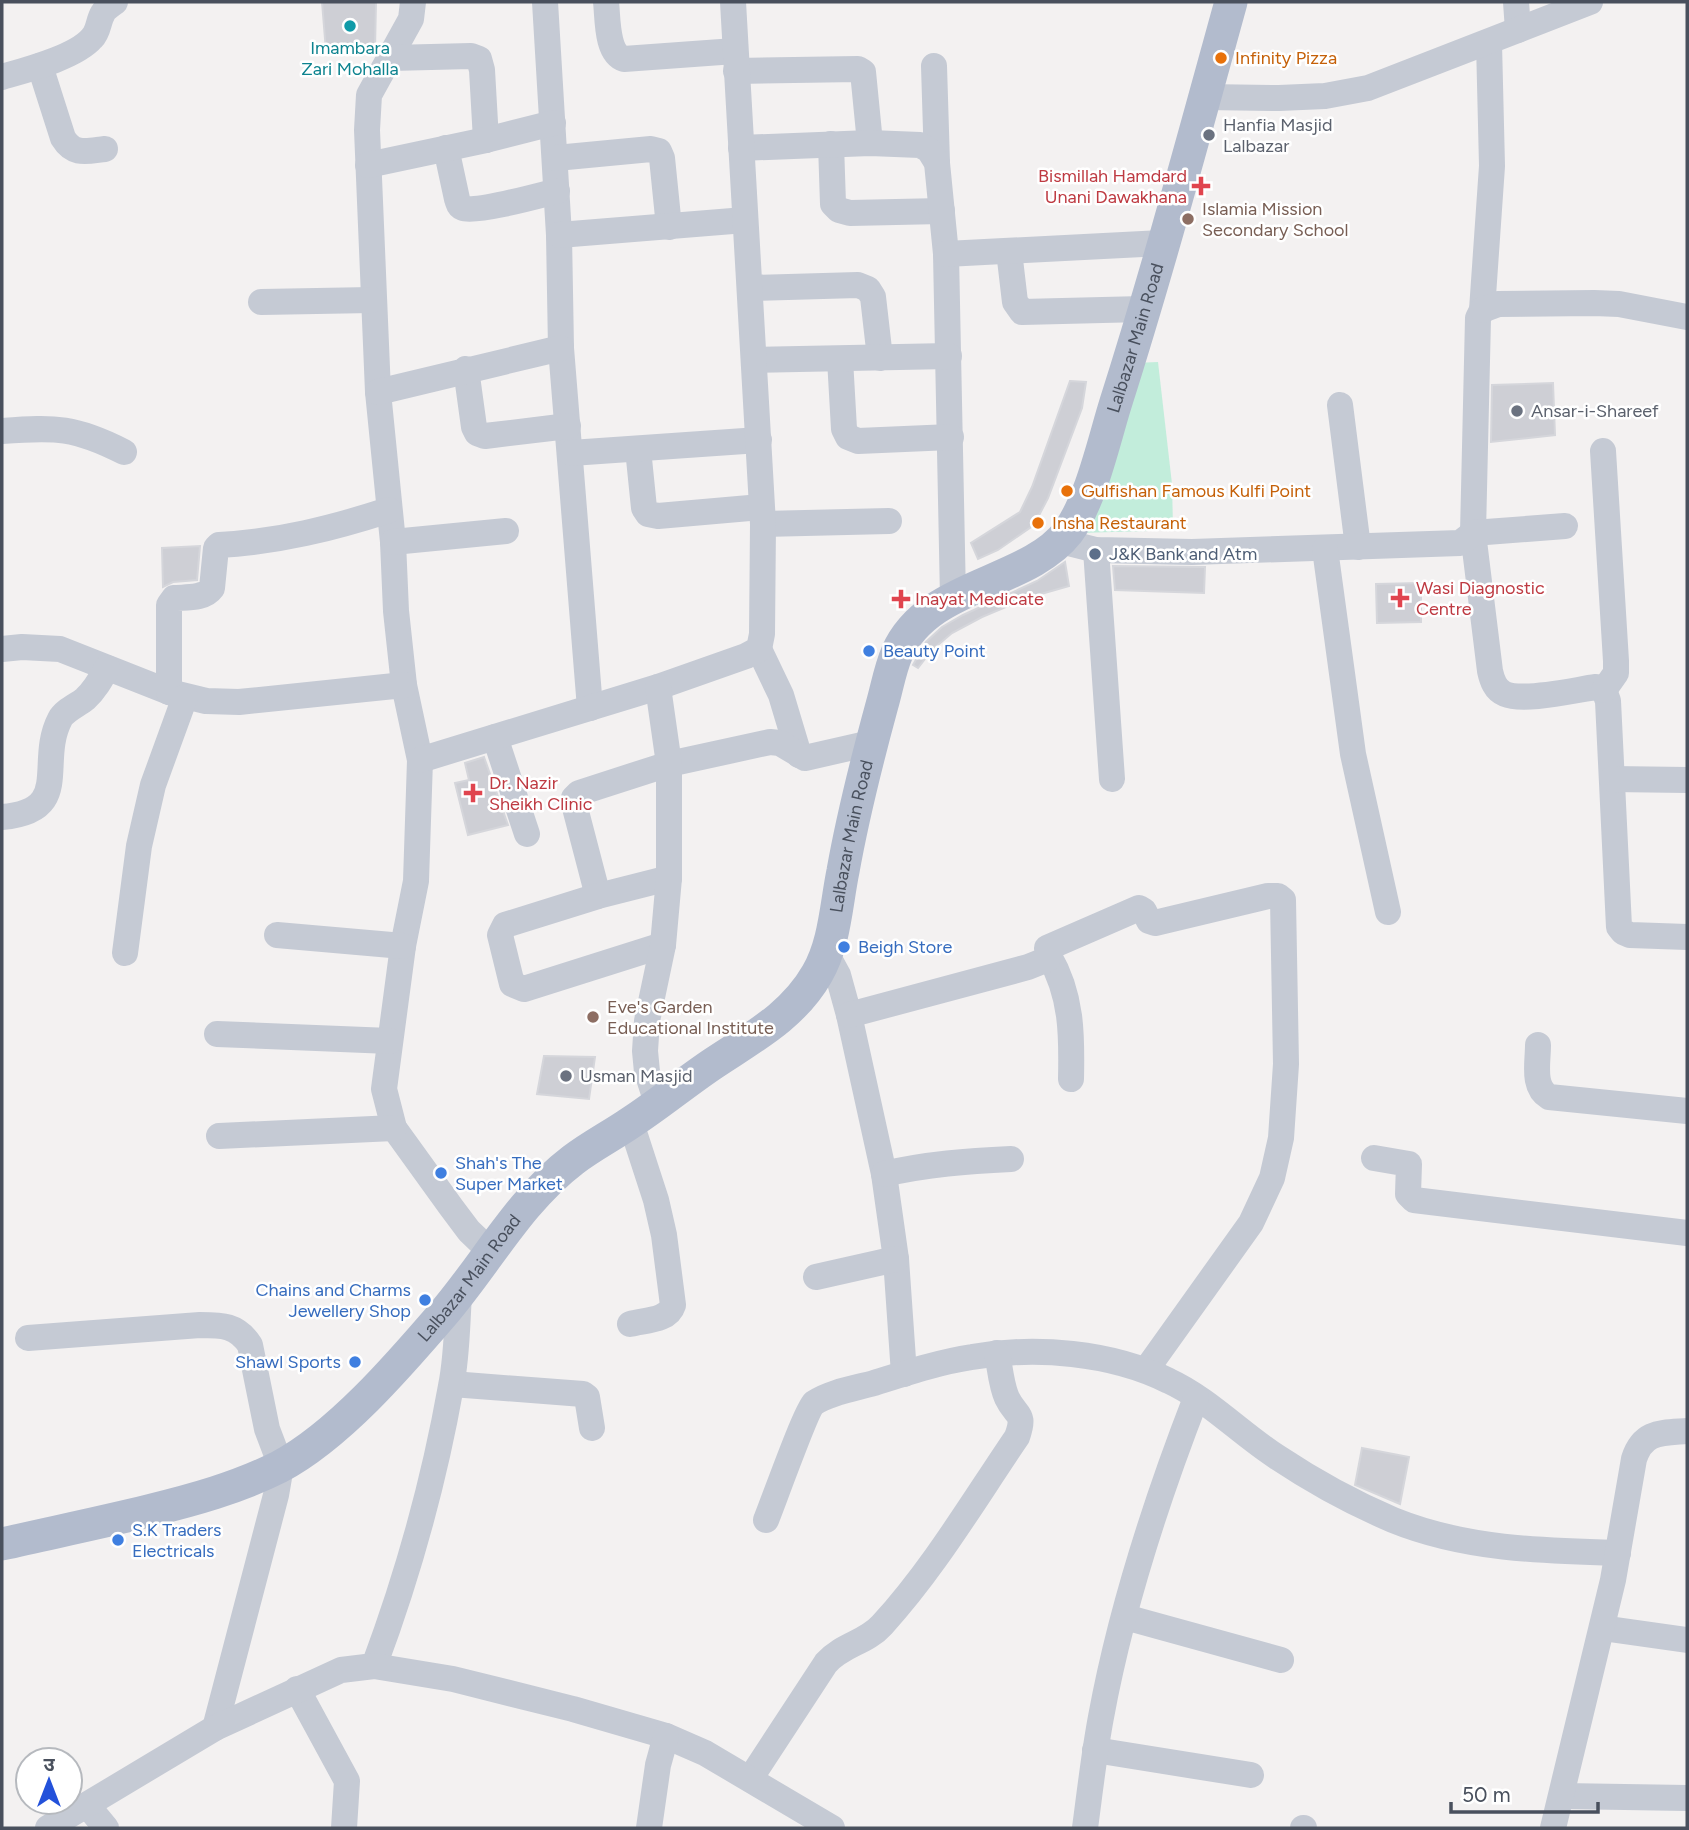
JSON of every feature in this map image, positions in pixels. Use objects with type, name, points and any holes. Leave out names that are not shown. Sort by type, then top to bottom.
[{"type":"main road","name":"Lalbazar Main Road","points":[[2,1544],[192,1500],[234,1487],[282,1465],[323,1436],[384,1380],[459,1295],[550,1180],[576,1158],[774,1024],[801,999],[827,955],[852,820],[897,653],[917,625],[953,598],[1045,553],[1060,541],[1070,529],[1084,502],[1143,309],[1231,2]]},
{"type":"street","points":[[2,77],[40,66],[81,47],[100,27],[103,12],[115,2]]},
{"type":"street","points":[[413,2],[411,19],[369,95],[372,300],[378,391],[404,685],[420,760],[416,881],[403,946],[384,1089],[394,1128],[451,1208],[469,1231],[491,1252]]},
{"type":"street","points":[[545,2],[556,158],[561,348],[590,708]]},
{"type":"street","points":[[606,2],[613,49],[618,57],[624,59],[736,61],[858,69],[863,72],[870,143]]},
{"type":"street","points":[[733,2],[759,440],[762,515],[762,634],[759,649],[781,695],[799,755]]},
{"type":"street","points":[[1516,2],[1518,30]]},
{"type":"street","points":[[1205,97],[1279,99],[1325,96],[1368,88],[1590,2]]},
{"type":"street","points":[[1489,43],[1492,166],[1482,310],[1478,318],[1473,533],[1490,671],[1497,688],[1505,694],[1539,695],[1596,687],[1604,690],[1608,701],[1619,927],[1630,935],[1687,937]]},
{"type":"street","points":[[391,58],[471,56],[479,59],[486,140]]},
{"type":"street","points":[[40,66],[63,138],[69,147],[78,152],[105,149]]},
{"type":"street","points":[[934,66],[937,163],[946,254],[953,598]]},
{"type":"street","points":[[368,164],[486,140],[553,123]]},
{"type":"street","points":[[741,148],[870,143],[920,145],[929,150],[937,163]]},
{"type":"street","points":[[831,144],[833,204],[839,210],[850,213],[942,211]]},
{"type":"street","points":[[446,148],[457,199],[459,205],[465,209],[482,208],[557,191]]},
{"type":"street","points":[[556,158],[651,149],[659,152],[662,158],[668,227]]},
{"type":"street","points":[[559,235],[745,220]]},
{"type":"street","points":[[946,254],[1162,243]]},
{"type":"street","points":[[1009,251],[1014,302],[1022,312],[1143,309]]},
{"type":"street","points":[[750,288],[858,285],[868,289],[873,297],[880,358]]},
{"type":"street","points":[[261,302],[372,300]]},
{"type":"street","points":[[1482,310],[1498,304],[1594,303],[1619,304],[1687,317]]},
{"type":"street","points":[[378,391],[561,348]]},
{"type":"street","points":[[755,360],[949,356]]},
{"type":"street","points":[[840,359],[844,429],[848,437],[858,441],[951,437]]},
{"type":"street","points":[[466,369],[474,428],[477,433],[485,436],[568,426]]},
{"type":"street","points":[[1340,405],[1358,547]]},
{"type":"street","points":[[2,431],[46,428],[69,430],[95,437],[124,452]]},
{"type":"street","points":[[571,453],[759,440]]},
{"type":"street","points":[[638,449],[644,508],[648,514],[762,515],[889,521]]},
{"type":"street","points":[[1603,451],[1616,661],[1612,681],[1604,690]]},
{"type":"street","points":[[125,953],[142,834],[177,695],[169,605],[174,598],[203,596],[209,593],[212,588],[216,548],[219,545],[257,543],[299,536],[389,510]]},
{"type":"street","points":[[1060,541],[1096,550],[1192,552],[1325,549],[1460,543],[1473,533],[1565,526]]},
{"type":"street","points":[[393,542],[506,531]]},
{"type":"street","points":[[1325,549],[1353,754],[1388,912]]},
{"type":"street","points":[[1096,550],[1112,779]]},
{"type":"street","points":[[2,649],[60,649],[177,695],[239,702],[404,685]]},
{"type":"street","points":[[420,760],[659,688],[759,649]]},
{"type":"street","points":[[2,817],[36,810],[45,798],[56,730],[62,715],[88,697],[107,668]]},
{"type":"street","points":[[657,1103],[647,1072],[645,1051],[647,1021],[663,945],[669,878],[669,764],[659,688]]},
{"type":"street","points":[[495,737],[527,834]]},
{"type":"street","points":[[598,896],[574,804],[574,798],[579,793],[669,764],[770,742],[780,743],[805,758],[872,743]]},
{"type":"street","points":[[1612,779],[1687,780]]},
{"type":"street","points":[[663,945],[524,989],[512,984],[500,935],[505,925],[598,896],[669,878]]},
{"type":"street","points":[[1071,1079],[1072,1026],[1069,1008],[1047,948],[1139,908],[1144,911],[1149,921],[1155,923],[1268,896],[1278,896],[1283,900],[1286,1064],[1280,1138],[1272,1178],[1251,1223],[1146,1370]]},
{"type":"street","points":[[277,935],[403,946]]},
{"type":"street","points":[[827,955],[838,975],[849,1015],[884,1174],[896,1259],[904,1374]]},
{"type":"street","points":[[849,1015],[1028,967],[1048,959],[1049,956]]},
{"type":"street","points":[[217,1034],[390,1041]]},
{"type":"street","points":[[1538,1045],[1537,1083],[1541,1093],[1549,1097],[1687,1111]]},
{"type":"street","points":[[630,1324],[666,1316],[673,1305],[664,1235],[656,1200],[631,1123]]},
{"type":"street","points":[[219,1136],[394,1128]]},
{"type":"street","points":[[1374,1158],[1409,1164],[1408,1194],[1414,1200],[1687,1233]]},
{"type":"street","points":[[884,1174],[954,1161],[1011,1159]]},
{"type":"street","points":[[816,1277],[896,1259]]},
{"type":"street","points":[[374,1666],[408,1570],[452,1384],[459,1295]]},
{"type":"street","points":[[28,1338],[200,1325],[226,1326],[243,1334],[250,1345],[267,1429],[282,1465],[215,1728]]},
{"type":"street","points":[[750,1779],[826,1663],[835,1652],[875,1632],[885,1622],[923,1573],[1017,1437],[1022,1424],[1021,1417],[1007,1398],[997,1353]]},
{"type":"street","points":[[766,1520],[813,1404],[827,1397],[969,1357],[997,1353],[1047,1353],[1090,1357],[1146,1370],[1173,1382],[1277,1457],[1352,1502],[1396,1521],[1470,1542],[1543,1551],[1618,1553]]},
{"type":"street","points":[[452,1384],[583,1394],[587,1398],[592,1428]]},
{"type":"street","points":[[1085,1828],[1095,1750],[1125,1617],[1153,1512],[1196,1398]]},
{"type":"street","points":[[1553,1828],[1602,1628],[1637,1450],[1646,1438],[1658,1433],[1687,1431]]},
{"type":"street","points":[[1125,1617],[1280,1660]]},
{"type":"street","points":[[1602,1628],[1687,1640]]},
{"type":"street","points":[[48,1828],[215,1728],[341,1670],[374,1666],[466,1682],[666,1736],[705,1753],[832,1828]]},
{"type":"street","points":[[297,1689],[347,1781],[344,1828]]},
{"type":"street","points":[[649,1828],[666,1736]]},
{"type":"street","points":[[1095,1750],[1251,1775]]},
{"type":"street","points":[[1562,1796],[1687,1798]]},
{"type":"street","points":[[87,1805],[106,1828]]},
{"type":"green space","points":[[1158,362],[1172,484],[1173,527],[1149,531],[1078,533],[1134,363]]},
{"type":"building","name":"Imambara Zari Mohalla","points":[[322,2],[376,2],[375,49],[326,51]]},
{"type":"building","points":[[1070,381],[1086,382],[1082,408],[1048,498],[1034,525],[998,550],[978,559],[971,543],[1020,512],[1032,487]]},
{"type":"building","name":"Ansar-i-Shareef","points":[[1553,383],[1555,435],[1491,442],[1492,385]]},
{"type":"building","points":[[200,546],[197,580],[173,582],[163,587],[162,548]]},
{"type":"building","points":[[1065,562],[1069,586],[1027,598],[982,617],[952,633],[932,650],[918,668],[913,665],[926,642],[942,627],[1037,581]]},
{"type":"building","points":[[1113,566],[1205,567],[1204,593],[1115,590]]},
{"type":"building","points":[[1421,583],[1421,622],[1377,623],[1376,584]]},
{"type":"building","points":[[484,757],[508,825],[468,835],[455,783],[469,780],[465,763]]},
{"type":"building","name":"Usman Masjid","points":[[544,1056],[595,1057],[589,1099],[537,1094]]},
{"type":"building","points":[[1362,1448],[1409,1457],[1400,1504],[1355,1485]]},
{"type":"place","name":"Imambara Zari Mohalla","points":[[350,26]]},
{"type":"place","name":"Infinity Pizza","points":[[1221,58]]},
{"type":"place","name":"Hanfia Masjid Lalbazar","points":[[1209,135]]},
{"type":"place","name":"Bismillah Hamdard Unani Dawakhana","points":[[1201,186]]},
{"type":"place","name":"Islamia Mission Secondary School","points":[[1188,219]]},
{"type":"place","name":"Ansar-i-Shareef","points":[[1517,411]]},
{"type":"place","name":"Gulfishan Famous Kulfi Point","points":[[1067,491]]},
{"type":"place","name":"Insha Restaurant","points":[[1038,523]]},
{"type":"place","name":"J&K Bank and Atm","points":[[1095,554]]},
{"type":"place","name":"Wasi Diagnostic Centre","points":[[1400,598]]},
{"type":"place","name":"Inayat Medicate","points":[[901,599]]},
{"type":"place","name":"Beauty Point","points":[[869,651]]},
{"type":"place","name":"Dr. Nazir Sheikh Clinic","points":[[473,793]]},
{"type":"place","name":"Beigh Store","points":[[844,947]]},
{"type":"place","name":"Eve's Garden Educational Institute","points":[[593,1017]]},
{"type":"place","name":"Usman Masjid","points":[[566,1076]]},
{"type":"place","name":"Shah's The Super Market","points":[[441,1173]]},
{"type":"place","name":"Chains and Charms Jewellery Shop","points":[[425,1300]]},
{"type":"place","name":"Shawl Sports","points":[[355,1362]]},
{"type":"place","name":"S.K Traders Electricals","points":[[118,1540]]}]
